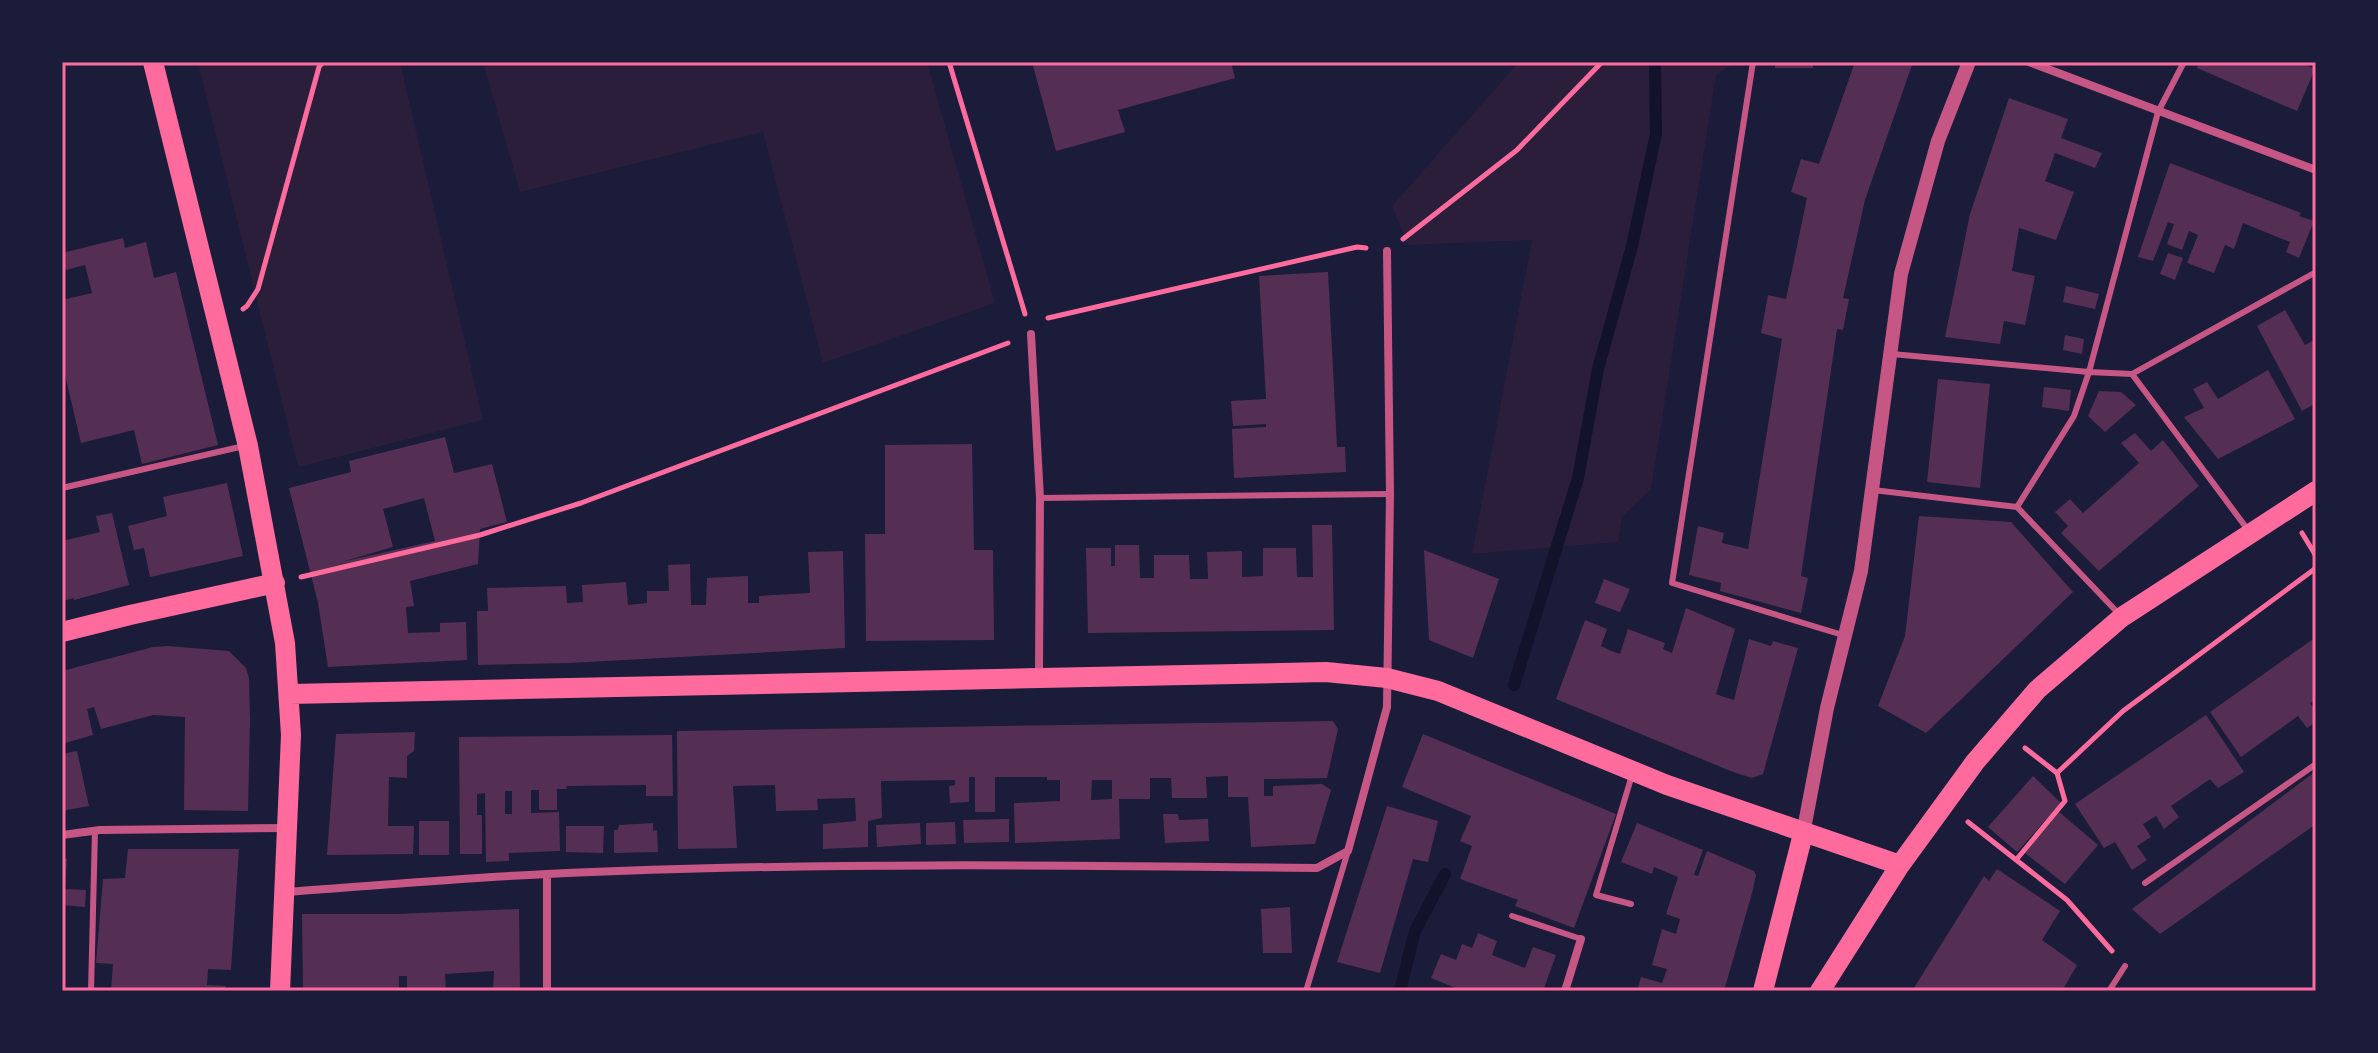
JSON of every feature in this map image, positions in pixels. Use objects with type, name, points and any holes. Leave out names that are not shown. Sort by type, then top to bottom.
[{"type":"main road","points":[[153,62],[248,446],[275,583],[290,694],[280,991]]},
{"type":"main road","points":[[1820,991],[1900,865],[1975,762],[2037,690],[2122,617],[2316,491]]},
{"type":"main road","points":[[62,632],[275,583]]},
{"type":"main road","points":[[290,694],[1326,672],[1387,678],[1438,691],[1633,772],[1803,834],[1900,865]]},
{"type":"main road","points":[[1763,991],[1803,834]]},
{"type":"street","points":[[1803,834],[1827,708],[1861,571],[1901,274],[1938,141],[1969,62]]},
{"type":"street","points":[[2029,62],[2316,170]]},
{"type":"street","points":[[284,892],[547,874],[986,864],[1317,868],[1348,851],[1387,707],[1390,494],[1387,251]]},
{"type":"street","points":[[1031,334],[1040,498],[1039,677]]},
{"type":"street","points":[[62,835],[95,831],[287,828]]},
{"type":"street","points":[[547,874],[547,991]]},
{"type":"street","points":[[1565,991],[1581,939]]},
{"type":"lane","points":[[1753,62],[1672,583],[1846,636]]},
{"type":"lane","points":[[2017,507],[2074,416],[2089,372],[2158,112],[2184,62]]},
{"type":"lane","points":[[1888,353],[2132,374],[2316,272]]},
{"type":"lane","points":[[2132,374],[2250,532]]},
{"type":"lane","points":[[62,488],[248,446]]},
{"type":"lane","points":[[1871,489],[2017,507],[2122,617]]},
{"type":"lane","points":[[1040,498],[1390,494]]},
{"type":"lane","points":[[2145,883],[2316,764]]},
{"type":"lane","points":[[1631,904],[1596,895],[1633,772]]},
{"type":"lane","points":[[91,991],[95,831]]},
{"type":"lane","points":[[1306,991],[1348,851]]},
{"type":"lane","points":[[1512,916],[1581,939]]},
{"type":"lane","points":[[2109,991],[2125,966]]},
{"type":"path","points":[[218,324],[247,306],[258,289],[319,67],[323,62]]},
{"type":"path","points":[[311,574],[480,535],[581,503],[1031,334],[949,62]]},
{"type":"path","points":[[1028,323],[1357,247],[1387,251],[1517,150],[1602,62]]},
{"type":"path","points":[[2057,773],[2123,711],[2316,568]]},
{"type":"path","points":[[2016,860],[2065,801],[2057,773],[2034,755]]},
{"type":"path","points":[[1945,804],[2067,900],[2125,966]]},
{"type":"shaded area","points":[[198,62],[400,62],[483,420],[298,467]]},
{"type":"shaded area","points":[[483,62],[927,62],[995,303],[823,363],[763,132],[520,192]]},
{"type":"shaded area","points":[[1519,62],[1736,62],[1716,75],[1651,489],[1622,517],[1618,542],[1472,554],[1532,240],[1408,245],[1392,206]]},
{"type":"building","points":[[1032,62],[1231,62],[1235,78],[1118,110],[1125,132],[1056,151]]},
{"type":"building","points":[[1775,62],[1813,62],[1813,68],[1775,68]]},
{"type":"building","points":[[1855,62],[1913,62],[1865,200],[1843,298],[1849,299],[1843,330],[1837,329],[1801,576],[1808,578],[1801,613],[1720,591],[1721,583],[1689,575],[1698,526],[1724,533],[1722,543],[1748,549],[1782,339],[1761,333],[1768,295],[1786,299],[1807,198],[1791,192],[1801,159],[1819,164]]},
{"type":"building","points":[[2199,62],[2299,62],[2315,69],[2297,111],[2197,68]]},
{"type":"building","points":[[2009,98],[2068,119],[2061,138],[2102,153],[2095,168],[2055,153],[2045,181],[2074,192],[2056,240],[2019,228],[2012,271],[2035,276],[2025,325],[2004,321],[2000,344],[1945,337],[1970,214]]},
{"type":"building","points":[[2170,163],[2301,213],[2299,216],[2314,221],[2299,258],[2286,252],[2290,242],[2243,223],[2234,249],[2225,245],[2214,273],[2187,263],[2198,235],[2189,231],[2182,250],[2167,244],[2174,224],[2168,222],[2153,261],[2138,257]]},
{"type":"building","points":[[123,238],[125,248],[146,242],[154,278],[176,272],[218,445],[142,464],[134,430],[81,443],[62,362],[62,300],[92,293],[85,265],[62,271],[62,253]]},
{"type":"building","points":[[2168,253],[2183,258],[2175,280],[2160,274]]},
{"type":"building","points":[[1328,272],[1337,447],[1345,447],[1346,472],[1234,478],[1232,429],[1266,427],[1266,424],[1233,426],[1231,401],[1266,399],[1259,276]]},
{"type":"building","points":[[2066,286],[2099,294],[2095,309],[2063,302]]},
{"type":"building","points":[[2285,310],[2305,345],[2316,339],[2316,403],[2302,411],[2257,326]]},
{"type":"building","points":[[2065,335],[2084,339],[2082,354],[2063,350]]},
{"type":"building","points":[[2268,370],[2295,419],[2218,459],[2184,417],[2204,408],[2193,389],[2207,382],[2218,399]]},
{"type":"building","points":[[1938,379],[1990,384],[1980,488],[1927,482]]},
{"type":"building","points":[[2044,387],[2071,390],[2069,411],[2042,407]]},
{"type":"building","points":[[2099,391],[2121,392],[2136,405],[2105,432],[2088,416]]},
{"type":"building","points":[[2135,433],[2151,451],[2163,440],[2199,486],[2099,571],[2061,533],[2068,526],[2055,512],[2070,499],[2083,513],[2139,463],[2121,443]]},
{"type":"building","points":[[445,437],[454,473],[492,464],[507,522],[480,529],[478,564],[410,581],[414,606],[406,607],[408,633],[440,632],[440,623],[466,622],[467,660],[328,667],[318,603],[289,488],[351,472],[349,461]],"holes":[[[424,498],[435,541],[341,562],[393,547],[383,509]]]},
{"type":"building","points":[[972,444],[974,550],[993,550],[994,640],[866,641],[865,534],[885,534],[885,445]]},
{"type":"building","points":[[227,483],[243,556],[150,577],[144,548],[134,550],[128,526],[167,516],[163,497]]},
{"type":"building","points":[[112,513],[129,585],[62,601],[62,541],[100,532],[96,516]]},
{"type":"building","points":[[1919,516],[2011,522],[2073,592],[1926,733],[1878,706],[1905,636]]},
{"type":"building","points":[[1312,525],[1332,525],[1334,630],[1088,633],[1086,548],[1111,548],[1111,566],[1115,566],[1115,545],[1139,545],[1140,578],[1154,578],[1154,555],[1189,555],[1190,579],[1208,579],[1207,552],[1242,551],[1242,577],[1263,576],[1263,548],[1296,548],[1297,577],[1313,577]]},
{"type":"building","points":[[1424,550],[1499,579],[1473,658],[1429,640]]},
{"type":"building","points":[[843,551],[845,648],[478,665],[477,611],[488,611],[487,588],[566,586],[567,603],[583,602],[582,585],[626,582],[628,605],[647,603],[647,591],[669,591],[668,565],[690,564],[691,605],[706,605],[707,578],[748,576],[748,603],[759,603],[759,596],[810,593],[808,552]]},
{"type":"building","points":[[1604,579],[1630,589],[1620,612],[1595,603]]},
{"type":"building","points":[[1686,608],[1735,629],[1716,694],[1724,697],[1734,700],[1749,639],[1771,646],[1773,641],[1798,648],[1763,774],[1752,778],[1733,772],[1556,699],[1585,620],[1607,629],[1601,646],[1609,650],[1620,654],[1628,629],[1665,643],[1663,649],[1672,653]]},
{"type":"building","points":[[2316,637],[2316,699],[2310,703],[2316,712],[2316,722],[2307,728],[2298,716],[2241,757],[2210,712]]},
{"type":"building","points":[[153,647],[229,651],[246,668],[250,720],[248,811],[184,810],[185,717],[153,715],[101,729],[94,707],[87,709],[93,735],[62,744],[62,671]]},
{"type":"building","points":[[2206,715],[2244,772],[2218,788],[2210,779],[2171,806],[2179,817],[2164,829],[2156,816],[2143,824],[2151,837],[2137,846],[2147,860],[2132,870],[2115,842],[2104,848],[2075,804]]},
{"type":"building","points":[[1333,721],[1338,729],[1327,778],[1264,779],[1264,796],[1273,796],[1273,786],[1322,784],[1331,790],[1315,844],[1251,847],[1248,797],[1228,797],[1228,776],[1206,777],[1207,798],[1172,798],[1171,778],[1150,778],[1150,799],[1119,799],[1120,839],[1015,843],[1014,803],[1060,801],[1060,780],[995,777],[995,812],[975,812],[975,777],[969,777],[969,802],[950,803],[949,786],[955,785],[955,780],[881,781],[882,818],[868,821],[868,847],[823,849],[823,824],[856,821],[855,798],[817,799],[818,810],[776,811],[775,785],[733,786],[737,848],[678,849],[677,731]],"holes":[[[1092,780],[1112,780],[1112,799],[1091,800]]]},
{"type":"building","points":[[415,732],[414,751],[407,756],[407,778],[389,777],[388,826],[414,826],[413,854],[327,855],[336,734]]},
{"type":"building","points":[[1423,734],[1616,814],[1574,928],[1515,906],[1518,900],[1460,879],[1472,846],[1460,841],[1471,816],[1402,787]]},
{"type":"building","points":[[672,735],[673,796],[646,796],[646,785],[566,786],[567,789],[557,789],[557,810],[539,810],[539,790],[531,790],[531,813],[559,812],[560,851],[509,853],[509,861],[486,862],[485,793],[477,794],[477,815],[482,815],[482,854],[460,854],[459,737]],"holes":[[[505,791],[512,791],[512,814],[505,814]]]},
{"type":"building","points":[[77,751],[89,806],[62,811],[62,754]]},
{"type":"building","points":[[2316,771],[2316,824],[2160,934],[2132,909]]},
{"type":"building","points":[[2033,776],[2061,803],[2017,852],[1988,827]]},
{"type":"building","points":[[1387,806],[1438,821],[1428,862],[1413,859],[1380,973],[1337,962]]},
{"type":"building","points":[[2059,812],[2098,845],[2065,884],[2025,853]]},
{"type":"building","points":[[1163,814],[1178,814],[1179,820],[1208,819],[1209,841],[1165,843]]},
{"type":"building","points":[[1009,819],[1009,842],[964,843],[963,820]]},
{"type":"building","points":[[419,821],[449,821],[449,855],[419,855]]},
{"type":"building","points":[[955,822],[956,844],[926,845],[926,823]]},
{"type":"building","points":[[653,823],[653,831],[657,830],[658,852],[614,853],[614,830],[618,830],[619,825]]},
{"type":"building","points":[[920,823],[921,844],[877,847],[876,825]]},
{"type":"building","points":[[1637,823],[1703,850],[1694,875],[1698,876],[1707,851],[1754,871],[1752,893],[1724,991],[1637,991],[1641,977],[1662,983],[1667,969],[1652,965],[1662,929],[1676,934],[1680,919],[1666,914],[1678,877],[1654,867],[1652,874],[1621,862]]},
{"type":"building","points":[[566,826],[604,826],[603,853],[566,852]]},
{"type":"building","points":[[128,849],[239,849],[231,970],[208,969],[207,985],[226,986],[226,991],[111,991],[113,964],[96,963],[103,879],[125,878]]},
{"type":"building","points":[[62,858],[67,859],[65,889],[86,890],[85,907],[62,905]]},
{"type":"building","points":[[1997,869],[2060,911],[2042,940],[2077,965],[2062,991],[1912,991],[1984,876],[1989,881]]},
{"type":"building","points":[[1290,907],[1292,953],[1263,953],[1261,909]]},
{"type":"building","points":[[519,909],[520,991],[493,991],[494,971],[445,974],[446,991],[407,991],[407,976],[399,976],[399,991],[303,991],[302,914]]},
{"type":"building","points":[[1478,933],[1497,941],[1492,955],[1525,968],[1533,947],[1556,955],[1543,991],[1463,991],[1431,978],[1441,954],[1456,960],[1462,944],[1472,948]]},
{"type":"waterway","points":[[1514,685],[1578,478],[1598,369],[1632,246],[1656,134],[1655,62]]},
{"type":"waterway","points":[[1400,991],[1415,931],[1445,874]]}]
